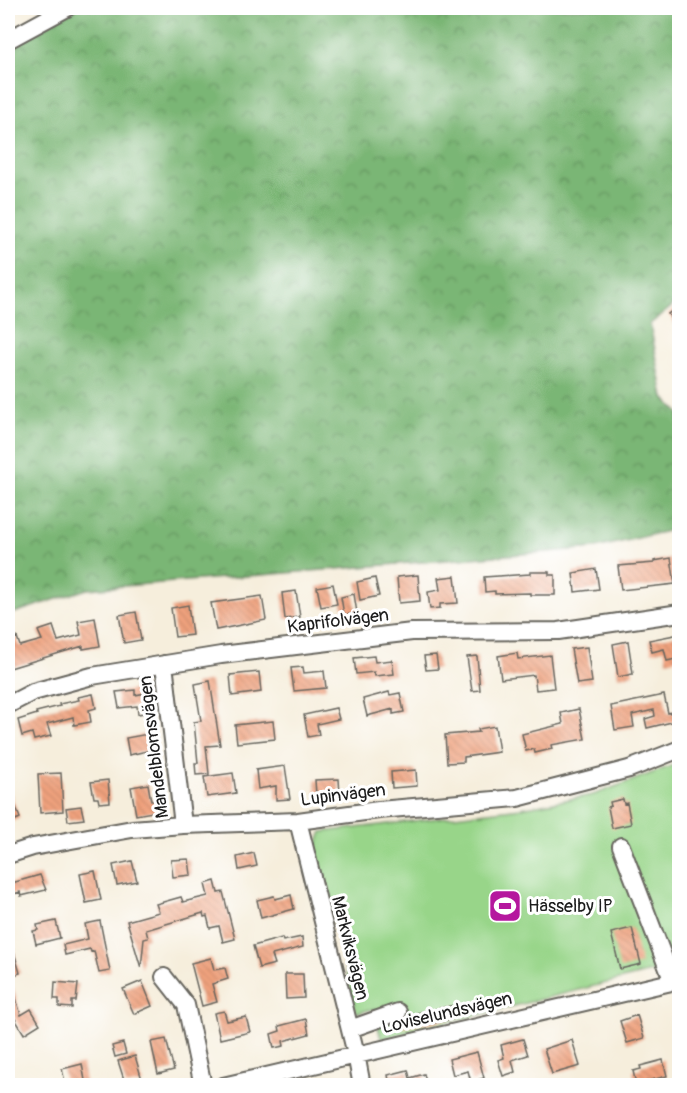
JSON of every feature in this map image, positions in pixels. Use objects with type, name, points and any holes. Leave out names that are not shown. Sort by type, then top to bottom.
[{"type":"street","points":[[8,30],[50,8]]},
{"type":"street","points":[[8,40],[67,8]]},
{"type":"street","name":"Kaprifolvägen","points":[[8,705],[33,692],[92,676],[221,655],[412,632],[558,630],[680,613]]},
{"type":"street","name":"Mandelblomsvägen","points":[[164,664],[183,825]]},
{"type":"street","name":"Lupinvägen","points":[[8,855],[33,847],[132,829],[298,821],[379,810],[517,798],[629,769],[680,749]]},
{"type":"street","name":"Markviksvägen","points":[[298,821],[362,1086]]},
{"type":"street","points":[[621,846],[676,981]]},
{"type":"street","points":[[164,976],[186,1005],[203,1086]]},
{"type":"street","name":"Loviselundsvägen","points":[[222,1086],[676,981]]},
{"type":"street","points":[[350,1029],[398,1012]]},
{"type":"green space","points":[[78,8],[679,8],[679,301],[650,324],[664,398],[679,413],[680,504],[676,504],[676,529],[596,548],[87,589],[8,615],[8,45]]},
{"type":"green space","name":"Hässelby IP","points":[[679,763],[679,965],[381,1039],[374,1009],[356,1013],[316,847],[322,832],[521,808],[593,795]]},
{"type":"building","points":[[680,305],[680,330],[668,314]]},
{"type":"building","points":[[671,558],[675,584],[621,590],[618,566],[654,563],[654,561]]},
{"type":"building","points":[[596,569],[599,589],[575,592],[573,573]]},
{"type":"building","points":[[530,572],[549,572],[549,575],[555,575],[555,595],[485,592],[484,577],[530,574]]},
{"type":"building","points":[[418,575],[420,601],[399,603],[397,577]]},
{"type":"building","points":[[455,576],[458,603],[440,604],[440,608],[430,609],[428,592],[440,590],[438,578]]},
{"type":"building","points":[[375,578],[379,596],[360,600],[357,582]]},
{"type":"building","points":[[333,584],[337,604],[321,607],[317,587]]},
{"type":"building","points":[[296,591],[300,617],[285,619],[282,593]]},
{"type":"building","points":[[354,594],[357,613],[344,615],[341,597]]},
{"type":"building","points":[[262,596],[266,620],[216,630],[211,603]]},
{"type":"building","points":[[188,605],[192,635],[175,637],[171,608]]},
{"type":"building","points":[[136,612],[141,640],[124,643],[119,615]]},
{"type":"building","points":[[95,618],[100,646],[83,649],[83,646],[10,668],[8,641],[17,637],[20,646],[42,640],[38,631],[53,626],[58,641],[81,635],[78,621]]},
{"type":"building","points":[[680,634],[680,658],[667,661],[664,649],[652,652],[649,640]]},
{"type":"building","points":[[628,641],[633,674],[618,677],[613,644]]},
{"type":"building","points":[[587,647],[592,682],[577,684],[571,649]]},
{"type":"building","points":[[517,653],[518,659],[550,655],[554,688],[536,690],[534,675],[501,679],[498,656]]},
{"type":"building","points":[[436,655],[438,669],[426,670],[424,656]]},
{"type":"building","points":[[374,656],[375,662],[392,660],[394,674],[375,676],[374,672],[356,674],[354,658]]},
{"type":"building","points":[[477,656],[480,690],[472,691],[467,657]]},
{"type":"building","points":[[303,667],[304,673],[324,671],[326,688],[294,691],[291,668]]},
{"type":"building","points":[[259,672],[261,692],[232,696],[230,675]]},
{"type":"building","points":[[210,681],[220,745],[206,746],[209,774],[196,775],[195,763],[198,763],[194,722],[201,721],[195,684]]},
{"type":"building","points":[[135,690],[135,695],[146,693],[149,712],[138,714],[137,706],[119,708],[116,692]]},
{"type":"building","points":[[389,692],[390,695],[400,693],[404,712],[393,714],[393,709],[367,716],[363,699]]},
{"type":"building","points":[[93,694],[96,708],[89,710],[91,722],[74,725],[73,717],[47,724],[51,736],[34,740],[32,733],[22,736],[18,720],[37,714],[36,712],[60,706],[59,704],[79,700],[78,697]]},
{"type":"building","points":[[664,695],[668,713],[677,711],[680,720],[647,728],[645,719],[655,716],[654,710],[632,715],[634,727],[615,730],[611,706]]},
{"type":"building","points":[[336,708],[339,719],[317,724],[319,735],[308,737],[304,715]]},
{"type":"building","points":[[579,709],[585,739],[551,745],[552,749],[535,753],[534,749],[526,751],[522,734],[563,724],[561,713]]},
{"type":"building","points":[[273,721],[275,739],[237,743],[235,725]]},
{"type":"building","points":[[495,726],[499,752],[464,757],[464,762],[447,763],[445,735],[479,732],[478,729]]},
{"type":"building","points":[[153,733],[156,749],[129,755],[126,738]]},
{"type":"building","points":[[285,766],[290,799],[276,800],[276,786],[258,789],[256,770]]},
{"type":"building","points":[[416,770],[417,786],[392,788],[391,772]]},
{"type":"building","points":[[61,773],[63,811],[40,813],[38,774]]},
{"type":"building","points":[[233,773],[236,793],[207,797],[204,777]]},
{"type":"building","points":[[339,779],[340,794],[316,795],[315,780]]},
{"type":"building","points":[[108,780],[110,802],[99,803],[98,798],[94,798],[91,782]]},
{"type":"building","points":[[148,784],[151,801],[163,800],[164,810],[136,815],[131,787]]},
{"type":"building","points":[[8,787],[20,818],[8,823]]},
{"type":"building","points":[[623,799],[624,804],[627,803],[631,824],[612,828],[608,807],[611,806],[610,802]]},
{"type":"building","points":[[81,806],[84,819],[68,821],[66,808]]},
{"type":"building","points":[[254,853],[257,866],[239,870],[237,857]]},
{"type":"building","points":[[189,859],[191,875],[173,877],[171,860]]},
{"type":"building","points":[[132,861],[137,881],[117,885],[113,865]]},
{"type":"building","points":[[95,871],[101,900],[86,903],[80,874]]},
{"type":"building","points":[[40,875],[46,890],[21,896],[20,892],[8,896],[8,884]]},
{"type":"building","points":[[215,881],[218,893],[223,892],[235,939],[223,942],[219,926],[210,928],[207,916],[204,917],[203,913],[146,930],[148,938],[144,939],[141,968],[127,921],[159,912],[156,904],[181,897],[183,902],[208,896],[205,884]]},
{"type":"building","points":[[291,895],[294,909],[261,918],[257,900]]},
{"type":"building","points":[[56,921],[60,938],[36,944],[33,931],[38,930],[37,925]]},
{"type":"building","points":[[100,921],[110,971],[99,973],[94,951],[91,952],[90,949],[65,955],[63,945],[88,939],[85,924]]},
{"type":"building","points":[[632,928],[641,964],[620,969],[611,933]]},
{"type":"building","points":[[302,937],[303,947],[272,955],[275,964],[259,968],[253,946],[282,938],[283,941]]},
{"type":"building","points":[[10,938],[20,973],[8,977],[8,939]]},
{"type":"building","points":[[211,958],[214,970],[225,968],[228,979],[212,984],[217,1002],[202,1006],[191,963]]},
{"type":"building","points":[[285,974],[303,974],[304,998],[286,999]]},
{"type":"building","points":[[8,978],[10,978],[21,1015],[31,1009],[40,1024],[24,1034],[8,1007]]},
{"type":"building","points":[[142,981],[152,1006],[134,1014],[123,989]]},
{"type":"building","points":[[55,982],[78,984],[76,1001],[72,1001],[72,1008],[59,1007],[59,999],[54,999]]},
{"type":"building","points":[[456,1005],[459,1017],[403,1028],[402,1022],[408,1015]]},
{"type":"building","points":[[224,1011],[227,1021],[246,1017],[250,1032],[220,1039],[214,1013]]},
{"type":"building","points":[[637,1015],[644,1038],[627,1043],[620,1021]]},
{"type":"building","points":[[306,1019],[309,1034],[283,1041],[284,1046],[274,1048],[271,1034],[280,1031],[279,1026]]},
{"type":"building","points":[[166,1039],[174,1070],[158,1074],[151,1042]]},
{"type":"building","points":[[523,1039],[528,1055],[512,1060],[515,1072],[503,1076],[498,1060],[504,1058],[501,1045]]},
{"type":"building","points":[[572,1040],[580,1066],[552,1074],[544,1049]]},
{"type":"building","points":[[123,1043],[126,1054],[115,1057],[112,1046]]},
{"type":"building","points":[[477,1052],[484,1078],[471,1082],[468,1071],[453,1075],[449,1059]]},
{"type":"building","points":[[135,1056],[143,1083],[126,1086],[118,1061]]},
{"type":"building","points":[[663,1060],[667,1076],[636,1084],[633,1071],[641,1069],[640,1066]]},
{"type":"building","points":[[82,1064],[86,1086],[66,1086],[62,1069]]},
{"type":"building","points":[[408,1070],[410,1078],[424,1074],[427,1086],[390,1086],[388,1075]]},
{"type":"place","name":"Hässelby IP","points":[[505,906]]}]
